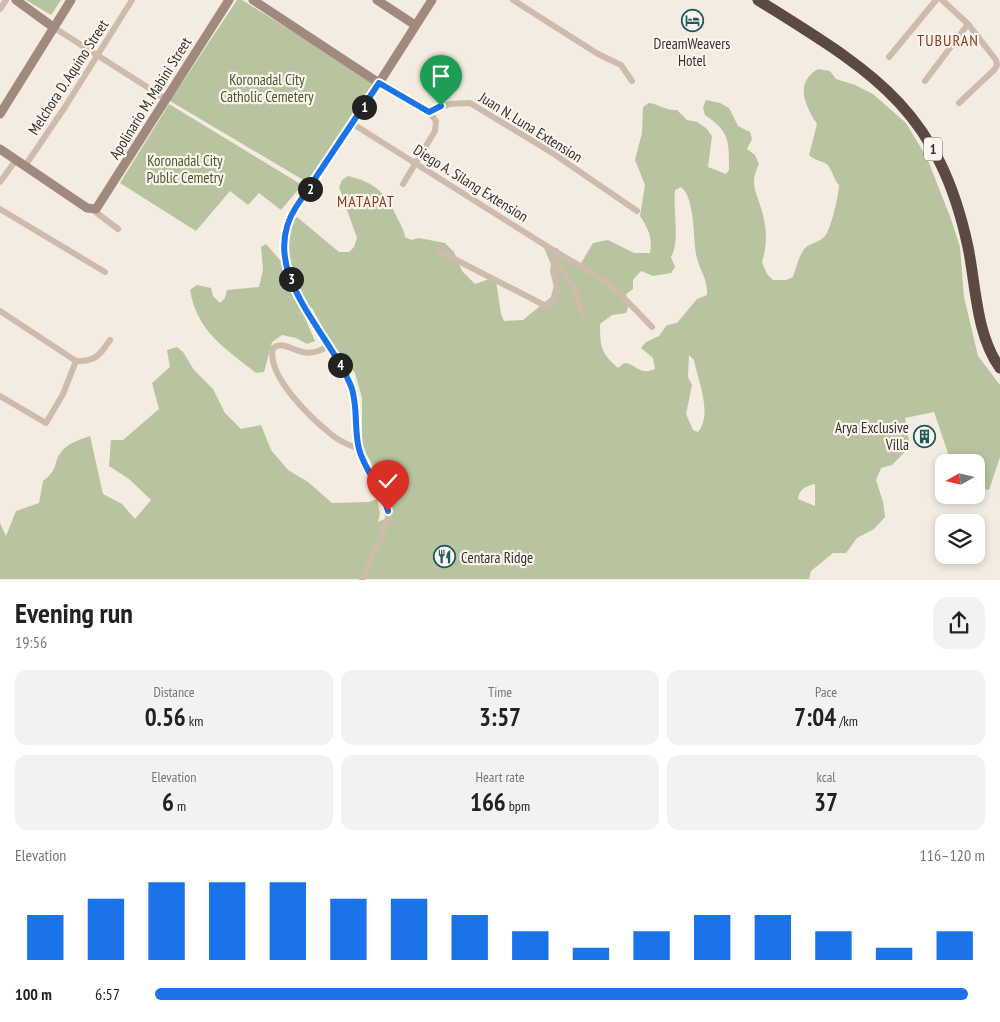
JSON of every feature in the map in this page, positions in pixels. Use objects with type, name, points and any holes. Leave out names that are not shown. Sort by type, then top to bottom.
[{"type":"highway","name":"1","points":[[758,0],[865,69],[895,97],[924,133],[937,154],[957,203],[974,272],[982,326],[988,346],[1000,368]]},
{"type":"street","points":[[0,9],[6,0]]},
{"type":"street","points":[[16,0],[97,56],[166,99]]},
{"type":"street","points":[[0,114],[71,0]]},
{"type":"street","name":"Melchora D. Aquino Street","points":[[24,166],[132,0]]},
{"type":"street","name":"Apolinario M. Mabini Street","points":[[93,210],[98,207],[229,0]]},
{"type":"street","points":[[254,0],[379,83],[429,112],[436,121],[435,131],[403,184]]},
{"type":"street","points":[[377,0],[416,24]]},
{"type":"street","points":[[362,580],[388,520],[388,511],[359,449],[352,390],[299,296],[287,268],[284,250],[285,232],[288,219],[432,0]]},
{"type":"street","points":[[513,0],[598,54],[621,65],[632,81]]},
{"type":"street","points":[[889,57],[936,0]]},
{"type":"street","points":[[942,0],[968,24],[996,60],[997,64],[995,69],[959,102]]},
{"type":"street","points":[[925,81],[968,24]]},
{"type":"street","name":"Juan N. Luna Extension","points":[[429,112],[450,104],[470,103],[554,154],[637,211]]},
{"type":"street","name":"Diego A. Silang Extension","points":[[352,124],[575,264],[607,281],[652,327]]},
{"type":"street","points":[[0,149],[93,210],[118,229]]},
{"type":"street","points":[[0,182],[16,160]]},
{"type":"street","points":[[0,209],[105,272]]},
{"type":"street","points":[[439,251],[544,305],[554,302],[558,295],[553,270],[556,251]]},
{"type":"street","points":[[554,259],[574,288],[583,314]]},
{"type":"street","points":[[0,311],[76,361],[85,362],[97,358],[110,340]]},
{"type":"street","points":[[328,346],[320,351],[305,354],[284,345],[277,345],[273,348],[272,354],[274,367],[280,379],[315,420],[332,436],[359,449]]},
{"type":"street","points":[[0,396],[46,423],[63,394],[76,361]]},
{"type":"green space","points":[[26,0],[61,0],[51,15]]},
{"type":"green space","name":"Koronadal City Catholic Cemetery","points":[[237,0],[242,0],[376,83],[310,184],[170,101]]},
{"type":"green space","points":[[818,69],[830,71],[836,79],[855,85],[873,94],[906,123],[927,158],[960,247],[964,297],[978,356],[1000,385],[1000,457],[989,490],[985,489],[985,454],[948,454],[934,412],[905,418],[910,447],[892,465],[881,468],[876,480],[883,502],[885,517],[874,529],[857,538],[846,553],[833,553],[811,571],[809,579],[0,579],[0,523],[6,536],[16,511],[39,503],[43,481],[52,473],[62,451],[71,444],[90,436],[103,494],[122,504],[135,519],[151,500],[129,479],[109,466],[111,440],[123,440],[159,409],[152,383],[170,367],[167,350],[177,347],[183,352],[194,370],[213,389],[225,413],[241,429],[261,425],[271,450],[288,470],[308,482],[332,503],[369,502],[377,499],[380,513],[378,522],[391,516],[391,499],[362,446],[362,398],[355,373],[328,338],[312,308],[303,307],[305,318],[315,341],[307,344],[296,338],[282,335],[272,342],[264,372],[256,373],[214,338],[206,328],[199,317],[190,290],[197,285],[211,288],[213,296],[220,303],[225,298],[227,290],[259,287],[263,270],[261,247],[266,244],[280,260],[288,257],[289,230],[292,218],[297,217],[339,252],[349,252],[354,247],[357,238],[339,187],[342,180],[348,176],[365,181],[383,194],[403,228],[405,237],[411,240],[419,238],[445,243],[454,252],[462,271],[475,284],[489,279],[496,281],[501,314],[504,321],[523,320],[551,297],[556,277],[541,240],[581,263],[593,243],[608,240],[634,253],[650,253],[649,233],[640,216],[645,185],[635,160],[642,133],[643,107],[649,103],[677,110],[687,120],[697,122],[706,128],[712,136],[708,167],[726,174],[729,170],[729,152],[724,132],[705,115],[703,107],[706,100],[720,103],[729,108],[738,126],[750,132],[752,139],[747,149],[755,155],[759,164],[754,184],[765,227],[766,244],[762,262],[767,274],[773,280],[786,280],[793,277],[799,258],[805,248],[825,236],[830,226],[839,190],[839,185],[827,165],[809,155],[817,124],[804,95],[806,81]],"holes":[[[681,187],[686,192],[693,218],[696,254],[705,279],[707,295],[697,299],[677,323],[667,325],[659,336],[646,342],[641,348],[653,358],[655,369],[645,371],[624,363],[618,368],[605,354],[600,338],[600,324],[612,315],[626,313],[629,305],[626,294],[633,289],[633,280],[641,271],[653,276],[671,273],[675,267],[671,257],[674,251],[676,235],[675,190]],[[689,355],[694,360],[703,397],[704,416],[698,432],[693,430],[686,414],[692,385],[688,377]],[[815,484],[815,506],[798,499],[801,490]]]},
{"type":"green space","name":"Koronadal City Public Cemetry","points":[[169,104],[302,185],[281,210],[259,193],[248,205],[230,191],[196,231],[120,183]]},
{"type":"place","name":"DreamWeavers Hotel","points":[[692,20]]},
{"type":"place","name":"Arya Exclusive Villa","points":[[925,436]]},
{"type":"place","name":"Centara Ridge","points":[[445,557]]},
{"type":"district","name":"TUBURAN","points":[[948,40]]},
{"type":"district","name":"MATAPAT","points":[[366,201]]},
{"type":"route","points":[[388,511],[386,503],[362,459],[359,449],[352,390],[344,372],[295,288],[287,268],[284,250],[285,232],[288,219],[335,152],[379,83],[429,112],[441,106]]}]
